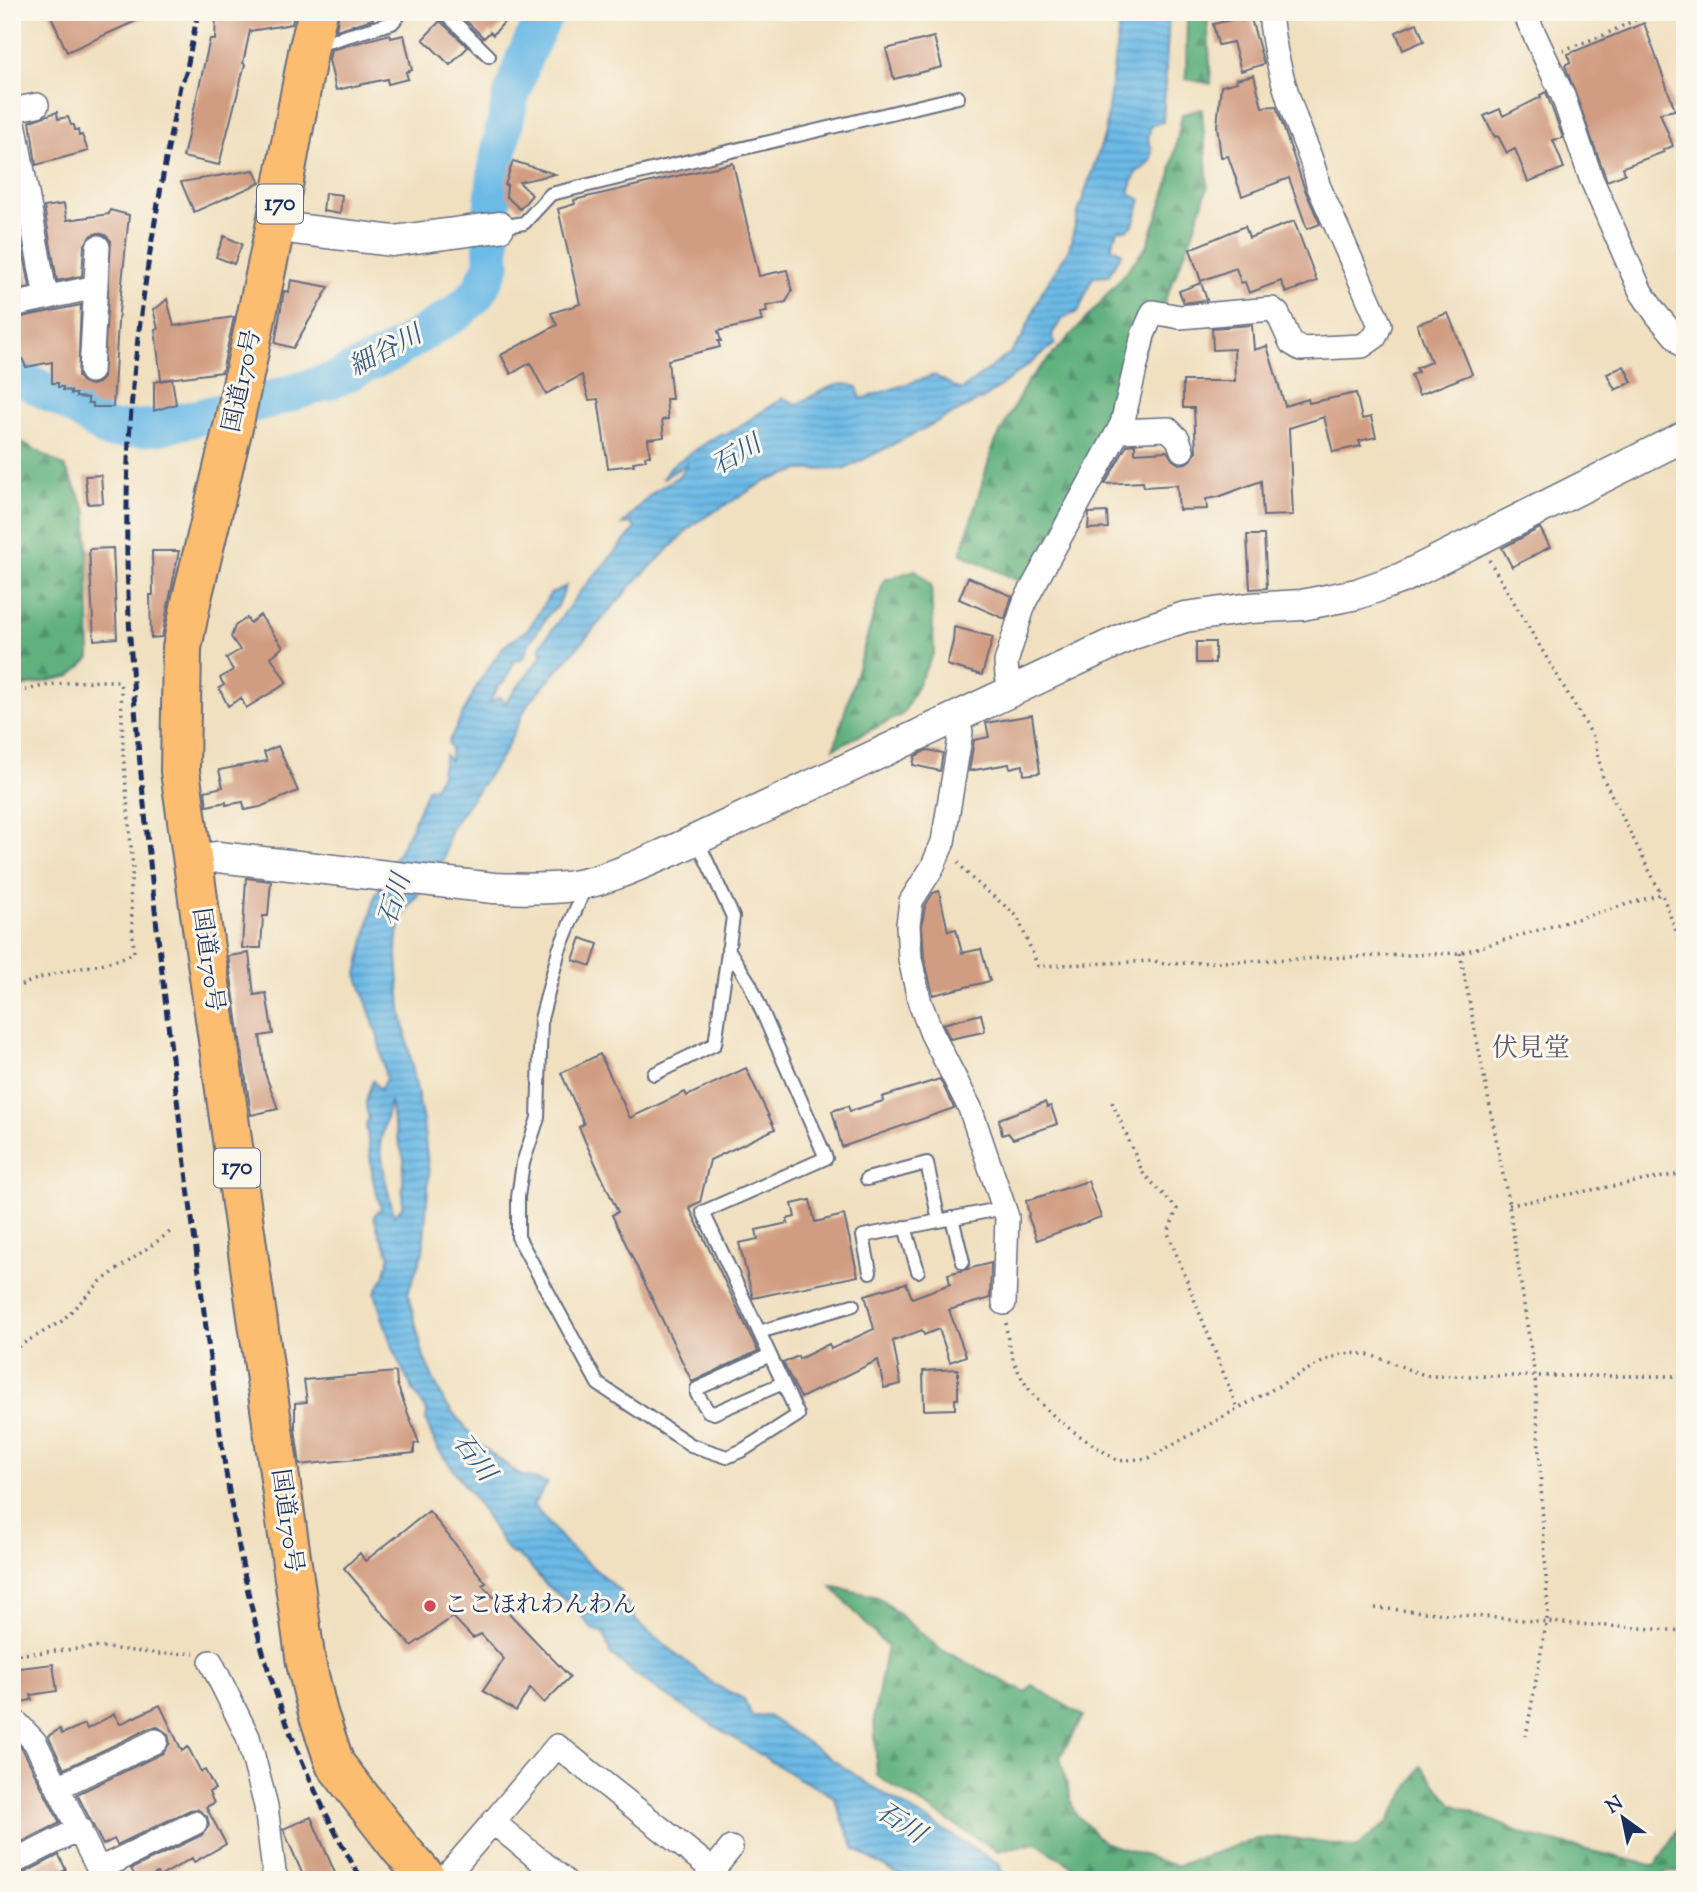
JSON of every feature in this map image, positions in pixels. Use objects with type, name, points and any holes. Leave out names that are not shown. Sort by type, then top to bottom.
[{"type":"highway","name":"国道170号","points":[[313,29],[237,409],[182,648],[180,771],[306,1663],[318,1713],[335,1764],[428,1880]]},
{"type":"street","points":[[1014,690],[1007,676],[1006,662],[1025,601],[1122,424],[1143,335],[1153,312],[1180,317],[1272,309],[1278,314],[1291,343],[1301,349],[1362,346],[1375,337],[1380,325],[1318,185],[1316,171],[1296,120],[1272,37],[1270,12]]},
{"type":"street","points":[[1524,12],[1563,96],[1591,177],[1641,292],[1657,316],[1685,348]]},
{"type":"street","points":[[37,105],[12,110],[46,298]]},
{"type":"street","points":[[276,223],[295,229],[393,241],[489,228]]},
{"type":"street","points":[[91,371],[98,247]]},
{"type":"street","points":[[12,305],[96,287]]},
{"type":"street","points":[[1118,431],[1168,429],[1178,439],[1182,450]]},
{"type":"street","points":[[193,860],[218,857],[494,888],[525,889],[578,884],[621,872],[1133,634],[1185,617],[1250,608],[1302,605],[1357,594],[1402,578],[1685,436]]},
{"type":"street","points":[[953,718],[961,732],[943,840],[932,868],[911,901],[908,925],[909,959],[920,1003],[932,1034],[970,1108],[1007,1217],[1004,1303]]},
{"type":"street","points":[[211,1662],[247,1737],[266,1806],[277,1880]]},
{"type":"street","points":[[12,1724],[17,1723],[35,1742],[102,1874],[195,1823]]},
{"type":"street","points":[[58,1787],[156,1741]]},
{"type":"street","points":[[443,1880],[557,1745],[709,1875],[731,1848]]},
{"type":"street","points":[[493,1822],[564,1880]]},
{"type":"street","points":[[12,1863],[80,1829]]},
{"type":"lane","points":[[313,29],[392,23],[402,12]]},
{"type":"lane","points":[[444,12],[489,56]]},
{"type":"lane","points":[[489,228],[524,223],[551,194],[958,97]]},
{"type":"lane","points":[[654,1074],[715,1044],[733,917],[696,839]]},
{"type":"lane","points":[[578,884],[541,1019],[538,1118],[523,1163],[518,1197],[518,1237],[597,1384],[691,1445],[727,1457],[743,1450],[798,1415],[703,1212],[826,1158],[750,984],[728,949]]},
{"type":"lane","points":[[867,1179],[927,1163],[963,1262]]},
{"type":"lane","points":[[870,1272],[863,1236],[1004,1208]]},
{"type":"lane","points":[[905,1227],[918,1271]]},
{"type":"lane","points":[[759,1332],[853,1305]]},
{"type":"lane","points":[[770,1355],[698,1390],[697,1394],[708,1411],[714,1413],[783,1384]]},
{"type":"path","points":[[1545,57],[1604,35],[1651,12]]},
{"type":"path","points":[[1477,540],[1594,738],[1603,778],[1661,894],[1685,955]]},
{"type":"path","points":[[12,695],[24,690],[86,681],[118,681],[121,687],[123,751],[133,869],[130,889],[134,953],[48,974],[12,990]]},
{"type":"path","points":[[943,840],[971,877],[1017,916],[1038,966],[1461,953],[1661,894]]},
{"type":"path","points":[[133,869],[141,868]]},
{"type":"path","points":[[1461,953],[1509,1205],[1535,1377],[1547,1622],[1526,1736]]},
{"type":"path","points":[[1112,1102],[1143,1173],[1177,1209],[1168,1233],[1238,1409]]},
{"type":"path","points":[[1509,1205],[1685,1173]]},
{"type":"path","points":[[12,1350],[62,1321],[100,1282],[170,1232]]},
{"type":"path","points":[[1004,1303],[1006,1331],[1013,1360],[1028,1391],[1048,1410],[1118,1461],[1149,1458],[1339,1355],[1374,1356],[1410,1372],[1430,1376],[1685,1376]]},
{"type":"path","points":[[1375,1608],[1685,1631]]},
{"type":"path","points":[[12,1655],[98,1647],[159,1654],[195,1653],[211,1662]]},
{"type":"green space","points":[[1187,12],[1207,12],[1211,84],[1186,79]]},
{"type":"green space","points":[[1202,109],[1208,186],[1192,236],[1111,428],[1025,584],[961,554],[993,447],[1027,382],[1096,308],[1147,246],[1169,182],[1182,114]]},
{"type":"green space","points":[[12,436],[65,467],[87,512],[90,658],[71,676],[12,691]]},
{"type":"green space","points":[[916,570],[931,585],[934,652],[903,714],[834,748],[884,580]]},
{"type":"green space","points":[[831,1586],[878,1597],[940,1649],[1026,1693],[1032,1685],[1083,1716],[1060,1757],[1074,1812],[1103,1842],[1176,1866],[1256,1839],[1286,1837],[1355,1848],[1388,1822],[1421,1766],[1452,1804],[1529,1836],[1655,1866],[1679,1827],[1685,1824],[1685,1870],[1666,1873],[1655,1880],[1094,1880],[1036,1843],[997,1851],[877,1776],[874,1715],[887,1647]]},
{"type":"water","name":"石川","points":[[1118,12],[1169,12],[1163,122],[1151,125],[1148,139],[1152,150],[1151,159],[1136,172],[1129,193],[1141,200],[1133,225],[1127,230],[1118,229],[1111,247],[1122,253],[1108,276],[1093,277],[1078,312],[1063,318],[1052,334],[1055,344],[986,397],[845,469],[799,470],[764,482],[694,524],[631,586],[527,705],[504,753],[450,830],[444,858],[402,917],[396,944],[401,1010],[423,1122],[429,1175],[423,1252],[408,1293],[424,1358],[444,1402],[479,1444],[520,1475],[548,1483],[533,1505],[568,1546],[620,1591],[637,1622],[715,1685],[744,1699],[752,1716],[768,1716],[870,1785],[999,1864],[1005,1880],[911,1880],[855,1849],[833,1796],[796,1777],[665,1695],[610,1653],[604,1633],[592,1629],[575,1608],[544,1583],[526,1561],[508,1551],[436,1446],[426,1422],[427,1411],[409,1384],[395,1354],[375,1292],[384,1277],[390,1255],[379,1234],[374,1216],[381,1208],[373,1180],[366,1104],[373,1081],[380,1090],[386,1079],[378,1037],[357,974],[375,896],[412,826],[428,787],[434,788],[440,776],[445,755],[450,761],[451,748],[448,743],[479,682],[503,647],[529,628],[550,594],[566,586],[557,608],[550,612],[529,644],[524,657],[514,662],[505,681],[499,685],[489,703],[500,697],[505,703],[542,655],[540,646],[579,593],[635,529],[632,523],[622,525],[659,488],[681,474],[687,464],[662,479],[671,466],[783,398],[797,404],[842,384],[857,387],[861,399],[934,375],[961,390],[1010,353],[1022,338],[1042,292],[1069,249],[1105,133],[1120,19]],"holes":[[[390,1101],[404,1159],[402,1207],[394,1216],[380,1144]]]},
{"type":"building","points":[[49,12],[156,12],[67,52]]},
{"type":"building","points":[[216,12],[295,12],[292,24],[250,31],[243,63],[245,64],[219,165],[183,157],[210,39],[215,40]]},
{"type":"building","points":[[339,12],[370,12],[373,19],[336,30]]},
{"type":"building","points":[[457,12],[498,12],[506,20],[493,35],[490,32],[484,38]]},
{"type":"building","points":[[1240,18],[1241,21],[1251,19],[1264,64],[1241,71],[1233,42],[1218,45],[1213,24]]},
{"type":"building","points":[[440,21],[468,47],[450,65],[423,39]]},
{"type":"building","points":[[1417,23],[1424,41],[1403,50],[1396,32]]},
{"type":"building","points":[[1644,23],[1675,110],[1660,113],[1673,146],[1623,167],[1625,174],[1607,181],[1565,65],[1570,62],[1568,54]]},
{"type":"building","points":[[390,34],[391,38],[404,35],[412,70],[406,72],[408,79],[388,84],[387,79],[336,90],[329,60],[331,50]]},
{"type":"building","points":[[934,37],[942,67],[894,79],[886,49]]},
{"type":"building","points":[[1254,75],[1262,107],[1276,106],[1305,190],[1320,224],[1307,229],[1289,178],[1242,196],[1228,156],[1221,157],[1217,126],[1221,86]]},
{"type":"building","points":[[1546,92],[1563,138],[1553,140],[1564,168],[1528,182],[1515,149],[1507,153],[1484,116],[1500,109],[1503,116]]},
{"type":"building","points":[[57,112],[58,119],[68,117],[71,125],[78,130],[79,136],[82,135],[88,151],[36,165],[30,121]]},
{"type":"building","points":[[513,161],[555,174],[519,182],[532,195],[520,209],[506,196],[505,185]]},
{"type":"building","points":[[733,163],[759,276],[787,270],[792,291],[786,302],[766,306],[767,312],[760,313],[762,321],[718,331],[720,347],[668,360],[672,399],[666,399],[668,419],[662,420],[664,437],[648,439],[650,456],[645,456],[646,460],[633,462],[634,465],[608,468],[598,399],[589,400],[582,375],[546,394],[530,363],[511,374],[501,355],[557,325],[551,313],[580,304],[558,209],[575,204],[574,200]]},
{"type":"building","points":[[254,170],[260,183],[194,212],[181,182]]},
{"type":"building","points":[[325,193],[342,195],[340,214],[323,211]]},
{"type":"building","points":[[64,204],[67,220],[109,214],[110,210],[129,215],[113,407],[93,407],[93,403],[88,403],[88,398],[76,397],[71,391],[58,387],[58,383],[52,383],[52,362],[26,367],[21,356],[12,359],[12,319],[81,305],[78,377],[91,385],[103,378],[111,241],[105,235],[91,235],[84,246],[82,276],[57,281],[44,207]]},
{"type":"building","points":[[16,212],[30,287],[12,291],[12,213]]},
{"type":"building","points":[[1294,221],[1317,281],[1286,293],[1281,281],[1249,293],[1245,282],[1241,283],[1236,268],[1201,281],[1190,249],[1245,226],[1249,238]]},
{"type":"building","points":[[224,236],[242,244],[234,264],[216,257]]},
{"type":"building","points":[[291,280],[329,287],[293,348],[275,343],[284,291],[289,292]]},
{"type":"building","points":[[1201,283],[1207,300],[1184,303],[1179,291]]},
{"type":"building","points":[[167,299],[174,326],[234,317],[222,372],[161,380],[155,329],[158,329],[153,309]]},
{"type":"building","points":[[1448,313],[1472,374],[1419,395],[1411,375],[1418,372],[1416,368],[1431,362],[1417,324]]},
{"type":"building","points":[[1252,325],[1254,350],[1267,346],[1285,406],[1308,399],[1309,403],[1356,393],[1362,419],[1371,417],[1376,437],[1359,441],[1361,446],[1333,452],[1324,417],[1289,428],[1293,515],[1263,516],[1261,481],[1206,499],[1207,509],[1179,510],[1177,485],[1144,487],[1143,482],[1105,484],[1127,445],[1135,444],[1135,453],[1167,451],[1179,464],[1192,459],[1196,452],[1194,408],[1183,408],[1183,381],[1235,381],[1234,349],[1213,350],[1212,328]]},
{"type":"building","points":[[1624,366],[1632,382],[1615,390],[1607,374]]},
{"type":"building","points":[[172,379],[176,404],[154,411],[154,382]]},
{"type":"building","points":[[101,475],[103,503],[88,504],[85,476]]},
{"type":"building","points":[[1107,512],[1108,528],[1088,529],[1089,513]]},
{"type":"building","points":[[1540,528],[1550,547],[1512,567],[1502,548]]},
{"type":"building","points":[[1247,535],[1264,535],[1267,588],[1250,589]]},
{"type":"building","points":[[113,548],[117,638],[94,640],[89,549]]},
{"type":"building","points":[[152,551],[179,551],[162,637],[151,638],[150,595],[153,595]]},
{"type":"building","points":[[968,577],[1012,596],[1005,619],[959,599]]},
{"type":"building","points":[[260,615],[283,647],[271,657],[287,683],[246,708],[241,698],[228,706],[219,688],[224,685],[220,678],[233,670],[226,658],[240,650],[231,637],[235,626],[247,618],[250,623]]},
{"type":"building","points":[[954,627],[993,637],[982,675],[947,665]]},
{"type":"building","points":[[1196,642],[1215,642],[1215,663],[1196,663]]},
{"type":"building","points":[[1032,715],[1040,773],[1024,775],[1023,765],[1010,768],[1009,764],[969,771],[974,740],[989,737],[986,723]]},
{"type":"building","points":[[278,746],[298,791],[260,807],[245,810],[243,802],[207,806],[205,791],[223,787],[219,770],[267,761],[264,752]]},
{"type":"building","points":[[927,750],[943,753],[940,771],[913,765],[915,756]]},
{"type":"building","points":[[246,878],[271,881],[268,916],[263,916],[261,948],[242,948]]},
{"type":"building","points":[[939,891],[948,931],[956,929],[962,953],[981,949],[990,981],[933,995],[924,957],[922,925],[925,906],[933,893]]},
{"type":"building","points":[[581,938],[598,944],[591,966],[573,960]]},
{"type":"building","points":[[249,953],[254,995],[266,993],[273,1034],[260,1036],[265,1073],[278,1109],[251,1115],[228,956]]},
{"type":"building","points":[[981,1014],[985,1031],[950,1039],[943,1024]]},
{"type":"building","points":[[600,1054],[630,1118],[685,1092],[687,1096],[746,1068],[775,1129],[710,1160],[700,1202],[689,1207],[758,1351],[692,1382],[612,1215],[618,1212],[579,1127],[584,1124],[561,1073]]},
{"type":"building","points":[[940,1079],[954,1108],[842,1147],[832,1111],[848,1106],[850,1111],[883,1101],[882,1097]]},
{"type":"building","points":[[1045,1102],[1047,1107],[1051,1106],[1057,1124],[1013,1139],[1008,1133],[1002,1135],[999,1119]]},
{"type":"building","points":[[1088,1181],[1101,1217],[1037,1240],[1028,1216],[1026,1201]]},
{"type":"building","points":[[810,1200],[815,1222],[844,1215],[858,1276],[753,1298],[739,1243],[758,1239],[756,1230],[788,1223],[787,1219],[795,1217],[792,1204]]},
{"type":"building","points":[[991,1263],[990,1298],[949,1310],[966,1356],[950,1362],[939,1329],[924,1335],[922,1330],[893,1341],[901,1384],[884,1388],[878,1360],[801,1398],[783,1363],[798,1356],[799,1359],[829,1344],[831,1349],[874,1329],[865,1295],[906,1283],[912,1298],[950,1284],[948,1274]]},
{"type":"building","points":[[958,1369],[958,1399],[955,1399],[955,1409],[924,1410],[923,1371]]},
{"type":"building","points":[[396,1372],[397,1384],[419,1443],[414,1444],[414,1453],[300,1465],[295,1403],[307,1402],[304,1380]]},
{"type":"building","name":"ここほれわんわん","points":[[429,1511],[486,1583],[482,1585],[570,1677],[544,1703],[530,1688],[516,1711],[483,1691],[504,1659],[481,1634],[473,1638],[453,1617],[411,1646],[344,1568],[360,1553],[365,1561]]},
{"type":"building","points":[[53,1664],[57,1691],[31,1695],[32,1700],[14,1703],[12,1669]]},
{"type":"building","points":[[160,1705],[182,1751],[188,1747],[201,1772],[205,1770],[215,1789],[209,1792],[214,1803],[206,1807],[226,1844],[194,1862],[192,1858],[159,1877],[157,1873],[145,1880],[138,1880],[131,1869],[202,1835],[209,1825],[207,1816],[197,1809],[190,1810],[117,1845],[114,1839],[103,1845],[77,1794],[163,1753],[170,1743],[168,1734],[158,1727],[150,1728],[64,1769],[48,1736],[60,1729],[62,1734],[85,1724],[87,1729],[114,1714],[120,1724]]},
{"type":"building","points":[[17,1743],[60,1823],[12,1847],[12,1745]]},
{"type":"building","points":[[311,1817],[338,1880],[305,1880],[283,1829]]},
{"type":"building","points":[[59,1855],[66,1870],[54,1875],[56,1880],[20,1880],[18,1876]]},
{"type":"waterway","name":"細谷川","points":[[12,373],[68,403],[108,430],[158,427],[265,401],[331,381],[391,353],[458,312],[478,293],[492,265],[491,216],[497,162],[510,100],[524,58],[546,12]]},
{"type":"railway","points":[[198,12],[186,73],[180,86],[160,190],[132,399],[128,451],[127,548],[136,722],[175,1087],[219,1427],[235,1527],[256,1626],[275,1691],[314,1789],[362,1880]]},
{"type":"place","name":"ここほれわんわん","points":[[430,1606]]},
{"type":"district","name":"伏見堂","points":[[1531,1049]]}]
